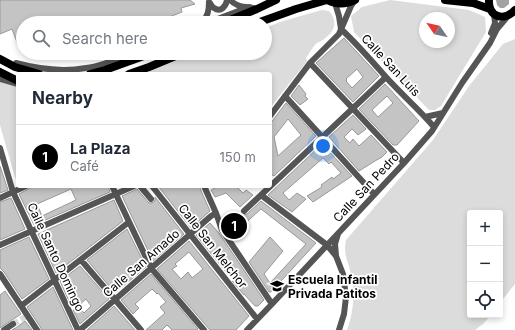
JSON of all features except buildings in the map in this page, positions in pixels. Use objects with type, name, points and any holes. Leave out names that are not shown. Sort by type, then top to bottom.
[{"type":"main road","points":[[237,16],[253,8],[276,0]]},
{"type":"main road","points":[[272,18],[306,5],[330,1],[342,4],[355,0]]},
{"type":"main road","points":[[445,0],[473,3],[492,11],[498,16],[503,17],[508,16],[515,10]]},
{"type":"main road","points":[[489,0],[489,5],[492,11]]},
{"type":"main road","points":[[1,59],[15,67],[29,72]]},
{"type":"main road","points":[[98,72],[133,60]]},
{"type":"main road","points":[[135,72],[166,60]]},
{"type":"main road","points":[[0,72],[16,82]]},
{"type":"street","points":[[209,1],[214,8],[222,9],[225,7],[227,0]]},
{"type":"street","points":[[230,0],[234,4],[242,7],[253,8]]},
{"type":"street","points":[[272,112],[310,63],[339,34],[355,0]]},
{"type":"street","points":[[207,16],[209,11],[209,1]]},
{"type":"street","points":[[330,1],[339,16],[341,29]]},
{"type":"street","points":[[228,16],[253,8]]},
{"type":"street","name":"Calle San Pedro","points":[[486,48],[495,23],[492,11]]},
{"type":"street","name":"Calle San Pedro","points":[[247,330],[404,163],[434,127],[490,43],[497,29],[508,16]]},
{"type":"street","name":"Calle San Luis","points":[[341,29],[434,127]]},
{"type":"street","points":[[1,59],[22,65],[69,70],[86,68],[113,60]]},
{"type":"street","points":[[310,63],[404,163]]},
{"type":"street","points":[[272,184],[386,77]]},
{"type":"street","points":[[0,79],[16,83]]},
{"type":"street","points":[[285,96],[374,194]]},
{"type":"street","points":[[425,117],[443,113]]},
{"type":"street","name":"Calle Santo Domingo","points":[[0,149],[13,192],[79,330]]},
{"type":"street","points":[[0,198],[22,188]]},
{"type":"street","points":[[113,188],[151,268],[204,330]]},
{"type":"street","points":[[0,245],[130,188]]},
{"type":"street","points":[[142,188],[151,198]]},
{"type":"street","name":"Calle San Melchor","points":[[154,188],[257,319]]},
{"type":"street","points":[[205,188],[222,230],[272,304]]},
{"type":"street","points":[[244,211],[268,188]]},
{"type":"street","points":[[261,195],[327,245],[336,256]]},
{"type":"street","name":"Calle San Amado","points":[[79,330],[216,213]]},
{"type":"street","points":[[21,306],[129,222]]},
{"type":"street","points":[[339,232],[335,244],[336,256],[343,274],[346,297],[344,314],[339,330]]},
{"type":"street","points":[[81,260],[141,330]]},
{"type":"street","points":[[0,274],[37,330]]},
{"type":"street","points":[[4,330],[13,324]]},
{"type":"shaded area","points":[[390,0],[469,10],[485,17],[486,32],[441,106],[435,110],[429,110],[354,32],[351,16],[362,7]]},
{"type":"shaded area","points":[[496,0],[509,0],[509,4],[504,8],[500,8],[497,5]]},
{"type":"shaded area","points":[[322,10],[329,11],[332,15],[334,19],[334,27],[327,37],[314,46],[306,58],[307,61],[272,105],[272,72],[145,72],[177,60],[272,60],[272,25]]},
{"type":"shaded area","points":[[515,39],[515,284],[503,299],[503,210],[467,210],[467,318],[488,318],[483,324],[475,330],[347,330],[352,309],[353,288],[351,274],[345,254],[346,240],[433,140],[469,86],[503,44]]},
{"type":"shaded area","points":[[0,82],[2,82],[16,86],[16,178],[15,178],[0,125]]},
{"type":"tunnel","points":[[13,324],[27,316]]},
{"type":"place","name":"La Plaza","points":[[234,226]]},
{"type":"place","name":"Escuela Infantil Privada Patitos","points":[[277,286]]}]
